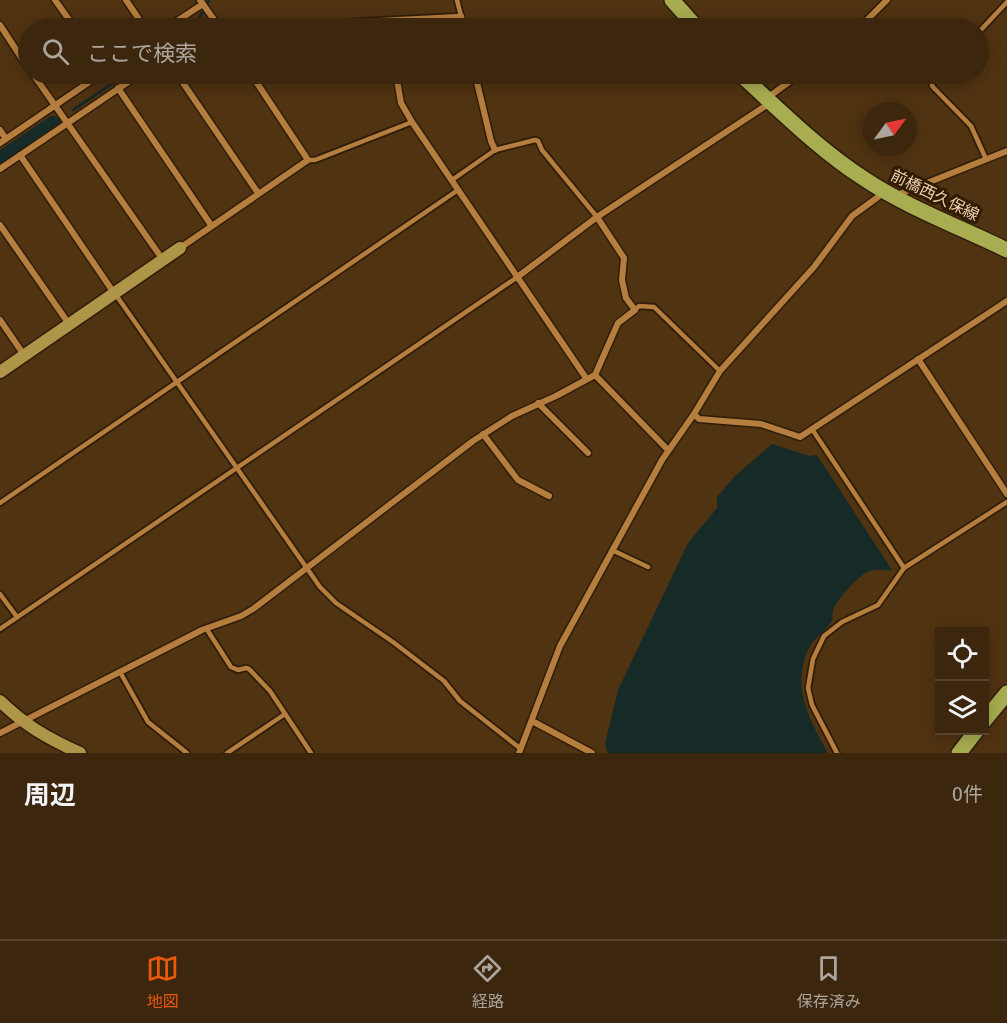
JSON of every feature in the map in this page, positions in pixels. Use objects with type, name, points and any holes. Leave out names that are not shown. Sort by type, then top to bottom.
[{"type":"main road","points":[[672,0],[688,18]]},
{"type":"main road","name":"前橋西久保線","points":[[752,84],[807,137],[855,173],[888,193],[1007,250]]},
{"type":"main road","points":[[989,715],[1007,693]]},
{"type":"main road","points":[[958,753],[973,735]]},
{"type":"street","points":[[55,0],[68,18]]},
{"type":"street","points":[[126,0],[138,18]]},
{"type":"street","points":[[869,18],[887,0]]},
{"type":"street","points":[[179,18],[201,2],[212,18]]},
{"type":"street","points":[[0,25],[18,53]]},
{"type":"street","points":[[40,84],[163,260]]},
{"type":"street","points":[[0,130],[3,141],[86,84]]},
{"type":"street","points":[[0,169],[124,84]]},
{"type":"street","points":[[184,84],[258,193]]},
{"type":"street","points":[[0,372],[308,160],[258,84]]},
{"type":"street","points":[[398,84],[401,103],[412,122],[586,378]]},
{"type":"street","points":[[477,84],[495,150]]},
{"type":"street","points":[[516,278],[597,217],[769,100],[788,84]]},
{"type":"street","points":[[118,88],[211,225]]},
{"type":"street","points":[[520,751],[560,646],[645,488],[720,371],[814,267],[852,216],[878,197],[1007,151]]},
{"type":"street","points":[[20,155],[114,293]]},
{"type":"street","points":[[0,733],[206,628],[241,616],[253,609],[483,434],[512,416],[595,375],[618,322],[636,310],[626,298],[622,280],[624,258],[597,217]]},
{"type":"street","points":[[0,225],[70,324]]},
{"type":"street","points":[[694,414],[699,419],[768,426],[801,437],[1007,301]]},
{"type":"street","points":[[0,320],[24,355]]},
{"type":"street","points":[[918,359],[1007,494]]},
{"type":"street","points":[[595,375],[668,450]]},
{"type":"street","points":[[538,403],[588,453]]},
{"type":"street","points":[[483,434],[518,480],[549,496]]},
{"type":"street","points":[[0,701],[22,722],[48,738],[80,753]]},
{"type":"street","points":[[532,721],[592,753]]},
{"type":"lane","points":[[430,18],[461,16],[457,0]]},
{"type":"lane","points":[[989,21],[1007,2]]},
{"type":"lane","points":[[932,84],[971,126],[986,159]]},
{"type":"lane","points":[[308,160],[315,160],[412,122]]},
{"type":"lane","points":[[452,180],[495,150],[535,140],[597,217]]},
{"type":"lane","points":[[0,502],[458,190]]},
{"type":"lane","points":[[0,629],[516,278]]},
{"type":"lane","points":[[114,293],[320,588],[336,603],[444,681],[460,701],[520,751]]},
{"type":"lane","points":[[636,310],[639,306],[654,307],[720,371]]},
{"type":"lane","points":[[812,429],[904,568]]},
{"type":"lane","points":[[837,753],[812,705],[808,688],[813,659],[824,636],[842,622],[878,605],[904,568],[1007,502]]},
{"type":"lane","points":[[612,550],[648,567]]},
{"type":"lane","points":[[0,594],[17,617]]},
{"type":"lane","points":[[206,628],[231,667],[235,670],[249,669],[270,691],[311,753]]},
{"type":"lane","points":[[120,672],[148,722],[187,753]]},
{"type":"lane","points":[[227,753],[285,714]]},
{"type":"water","points":[[772,444],[809,456],[817,455],[892,570],[869,571],[854,583],[838,601],[830,623],[813,642],[805,659],[802,673],[804,700],[808,714],[828,753],[608,753],[605,744],[618,690],[688,543],[717,508],[717,497],[735,476]]},
{"type":"waterway","points":[[200,18],[209,0]]},
{"type":"waterway","points":[[73,110],[111,84]]},
{"type":"waterway","points":[[0,160],[53,124]]}]
